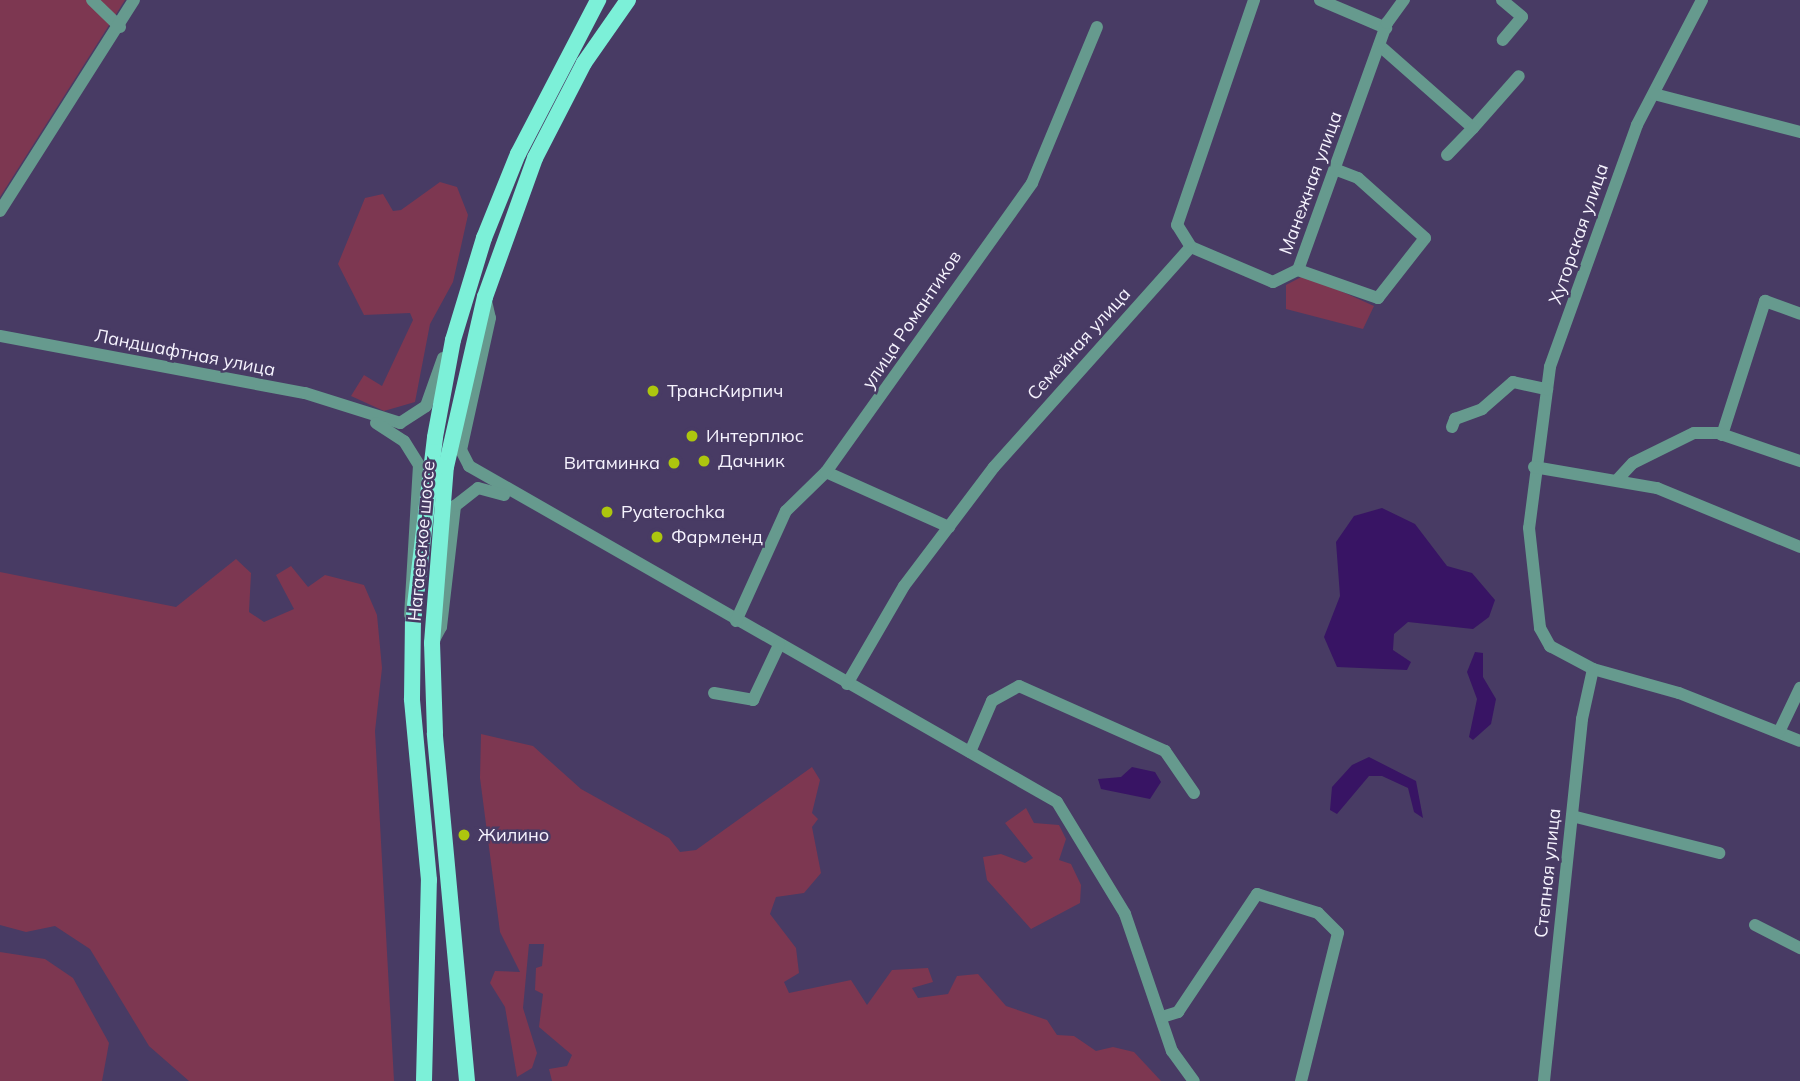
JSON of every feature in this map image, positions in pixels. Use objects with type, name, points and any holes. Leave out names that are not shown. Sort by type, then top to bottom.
[{"type":"main road","name":"Нагаевское шоссе","points":[[424,1081],[428,961],[413,622],[451,352],[484,238],[529,131],[598,0]]},
{"type":"main road","name":"Нагаевское шоссе","points":[[467,1081],[454,955],[432,643],[446,467],[485,297],[562,103],[628,0]]},
{"type":"main road","points":[[454,955],[460,1081]]},
{"type":"main road","points":[[428,961],[434,1081]]},
{"type":"street","points":[[92,0],[120,27]]},
{"type":"street","points":[[0,211],[120,27],[134,0]]},
{"type":"street","points":[[1191,247],[1177,225],[1254,0]]},
{"type":"street","points":[[1320,0],[1386,28]]},
{"type":"street","name":"Манежная улица","points":[[1191,247],[1273,282],[1298,270],[1386,28],[1404,0]]},
{"type":"street","points":[[1502,0],[1522,17],[1503,40]]},
{"type":"street","name":"Хуторская улица","points":[[1547,389],[1621,168],[1654,94],[1702,0]]},
{"type":"street","name":"улица Романтиков","points":[[736,621],[786,511],[826,472],[1032,183],[1097,27]]},
{"type":"street","points":[[1380,46],[1473,128]]},
{"type":"street","points":[[1447,155],[1520,76]]},
{"type":"street","points":[[1654,94],[1800,132]]},
{"type":"street","points":[[1298,270],[1378,298],[1425,238],[1358,178],[1335,169]]},
{"type":"street","points":[[0,187],[10,197]]},
{"type":"street","points":[[360,414],[400,423],[426,406],[470,260],[484,238]]},
{"type":"street","name":"Семейная улица","points":[[847,684],[904,586],[949,527],[1080,366],[1191,247]]},
{"type":"street","points":[[485,297],[490,318],[461,450],[477,473],[1057,802],[1083,837],[1125,915],[1163,1017],[1172,1051],[1194,1081]]},
{"type":"street","points":[[1722,435],[1765,301],[1800,314]]},
{"type":"street","name":"Ландшафтная улица","points":[[0,336],[305,393],[360,414]]},
{"type":"street","points":[[1452,427],[1455,419],[1482,409],[1513,382],[1547,389],[1529,528],[1540,628],[1550,646],[1593,669],[1800,741]]},
{"type":"street","points":[[360,414],[404,442],[418,465],[407,606],[413,622]]},
{"type":"street","points":[[1617,480],[1633,463],[1694,433],[1722,435],[1800,461]]},
{"type":"street","points":[[1535,467],[1657,488],[1800,547]]},
{"type":"street","points":[[826,472],[949,527]]},
{"type":"street","points":[[432,643],[441,627],[450,521],[459,497],[478,488],[531,503]]},
{"type":"street","points":[[714,693],[753,700],[779,645]]},
{"type":"street","name":"Степная улица","points":[[1544,1081],[1572,816],[1593,669]]},
{"type":"street","points":[[971,752],[992,701],[1019,686],[1143,737],[1165,751],[1194,793]]},
{"type":"street","points":[[1779,732],[1800,688]]},
{"type":"street","points":[[1572,816],[1719,853]]},
{"type":"street","points":[[1163,1017],[1178,1012],[1258,894],[1318,913],[1338,933],[1301,1081]]},
{"type":"street","points":[[1755,925],[1800,948]]},
{"type":"shaded area","points":[[0,0],[125,0],[0,197]]},
{"type":"shaded area","points":[[440,182],[457,187],[468,215],[453,282],[430,324],[415,402],[384,411],[351,396],[364,375],[382,386],[413,320],[410,313],[364,315],[338,264],[365,198],[383,194],[393,211],[401,210]]},
{"type":"shaded area","points":[[1305,275],[1374,306],[1363,329],[1286,309],[1286,285]]},
{"type":"shaded area","points":[[1382,508],[1415,524],[1447,566],[1472,573],[1495,600],[1489,617],[1473,629],[1408,622],[1394,634],[1393,650],[1411,662],[1407,670],[1337,667],[1324,637],[1340,596],[1336,542],[1354,516]]},
{"type":"shaded area","points":[[236,559],[251,573],[249,612],[264,622],[294,609],[276,575],[291,566],[308,587],[325,575],[364,585],[377,615],[382,668],[375,731],[394,1081],[189,1081],[149,1046],[90,949],[55,926],[26,932],[0,925],[0,572],[176,607]]},
{"type":"shaded area","points":[[1475,652],[1483,653],[1483,677],[1496,699],[1491,724],[1473,740],[1469,737],[1477,699],[1467,672]]},
{"type":"shaded area","points":[[481,734],[533,746],[581,789],[669,838],[680,852],[696,850],[812,767],[820,780],[812,813],[818,819],[812,827],[821,873],[804,893],[776,897],[770,914],[796,948],[799,973],[784,982],[789,993],[851,980],[867,1005],[892,970],[928,968],[933,982],[912,988],[918,998],[948,994],[957,976],[978,974],[1006,1006],[1047,1020],[1057,1035],[1074,1036],[1096,1051],[1113,1047],[1134,1052],[1161,1081],[552,1081],[549,1069],[567,1066],[572,1055],[539,1027],[543,994],[535,990],[536,968],[542,966],[544,944],[529,944],[523,1008],[537,1053],[532,1068],[517,1077],[505,1007],[490,983],[495,971],[520,972],[500,932],[480,778]]},
{"type":"shaded area","points":[[1369,757],[1416,781],[1423,818],[1414,812],[1408,788],[1382,776],[1369,776],[1337,814],[1330,810],[1332,787],[1352,765]]},
{"type":"shaded area","points":[[1132,767],[1155,772],[1161,782],[1150,799],[1101,789],[1098,779],[1121,777]]},
{"type":"shaded area","points":[[1026,808],[1034,823],[1059,825],[1066,839],[1059,860],[1071,864],[1081,885],[1080,903],[1031,929],[987,880],[983,857],[1001,854],[1025,863],[1033,858],[1005,823]]},
{"type":"shaded area","points":[[0,952],[45,959],[73,978],[109,1043],[102,1081],[0,1081]]},
{"type":"place","name":"ТрансКирпич","points":[[653,391]]},
{"type":"place","name":"Интерплюс","points":[[692,436]]},
{"type":"place","name":"Дачник","points":[[704,461]]},
{"type":"place","name":"Витаминка","points":[[674,463]]},
{"type":"place","name":"Pyaterochka","points":[[607,512]]},
{"type":"place","name":"Фармленд","points":[[657,537]]},
{"type":"place","name":"Жилино","points":[[464,835]]}]
